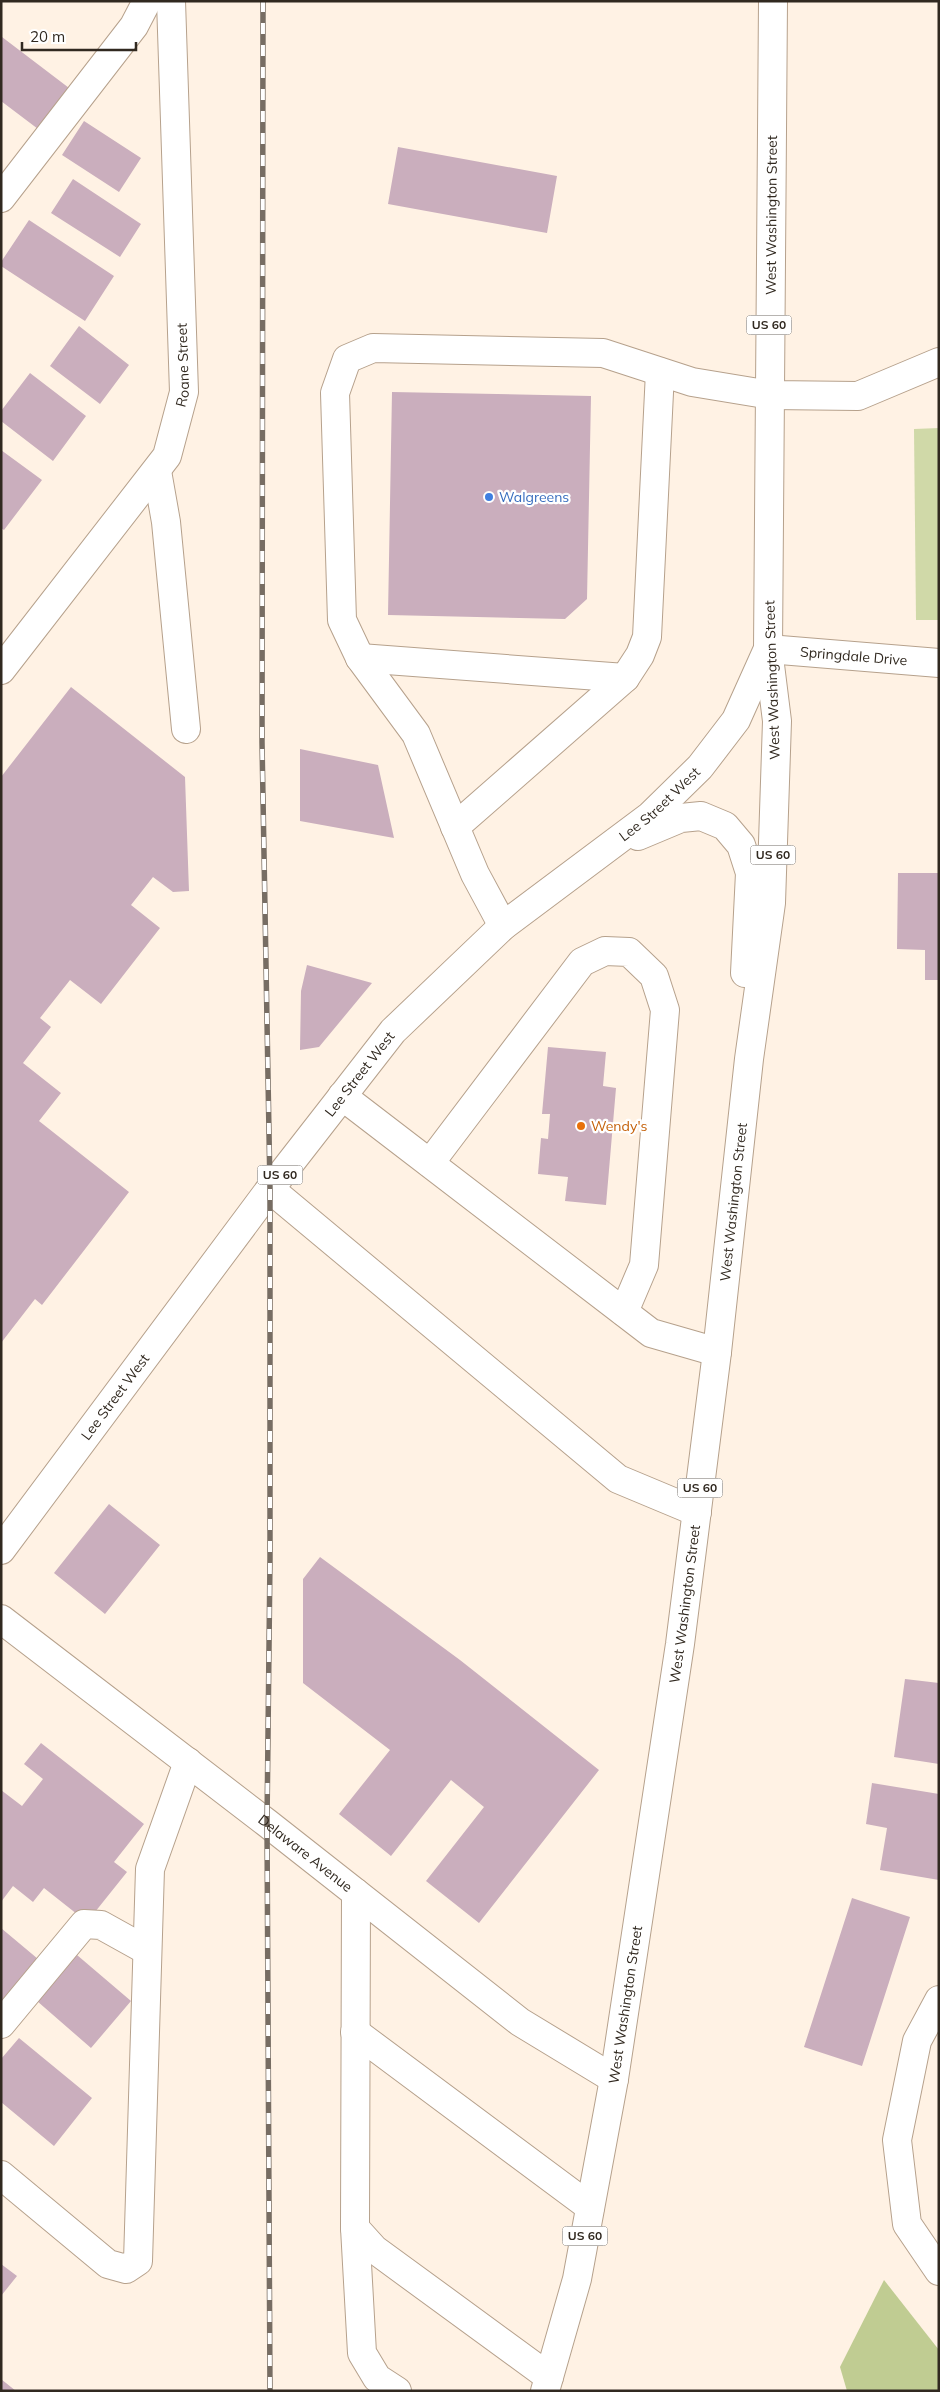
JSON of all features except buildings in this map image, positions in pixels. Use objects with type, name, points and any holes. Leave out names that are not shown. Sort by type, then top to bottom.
[{"type":"main road","points":[[1,198],[134,26],[147,1]]},
{"type":"main road","name":"Roane Street","points":[[1,670],[168,456],[184,392],[170,1]]},
{"type":"main road","name":"West Washington Street","points":[[547,2384],[577,2279],[614,2079],[680,1644],[717,1352],[749,1059],[771,904],[777,720],[768,649],[771,395],[769,316],[773,1]]},
{"type":"main road","points":[[503,926],[475,874],[416,734],[360,658],[342,620],[335,393],[347,359],[373,348],[603,354],[692,382],[771,395],[858,396],[939,362]]},
{"type":"main road","points":[[455,827],[625,678],[640,655],[647,637],[660,372]]},
{"type":"main road","points":[[157,471],[166,522],[186,729]]},
{"type":"main road","name":"Springdale Drive","points":[[768,649],[939,663]]},
{"type":"main road","name":"Lee Street West","points":[[1,1550],[270,1189],[393,1031],[503,926],[650,816],[700,767],[736,720],[768,649]]},
{"type":"main road","points":[[360,658],[625,678]]},
{"type":"main road","points":[[610,847],[681,818],[701,816],[725,826],[742,845],[750,873],[745,975],[749,1059]]},
{"type":"main road","points":[[430,1163],[582,962],[605,951],[629,952],[654,976],[665,1010],[644,1265],[624,1312]]},
{"type":"main road","points":[[342,1096],[652,1333],[717,1352]]},
{"type":"main road","points":[[270,1189],[618,1479],[697,1512]]},
{"type":"main road","name":"Delaware Avenue","points":[[1,1619],[188,1762],[520,2022],[614,2079]]},
{"type":"main road","points":[[1,2175],[108,2264],[126,2269],[138,2261],[146,1950],[150,1869],[188,1762]]},
{"type":"main road","points":[[356,1893],[355,2228],[362,2353],[378,2378],[398,2391]]},
{"type":"main road","points":[[1,2024],[84,1924],[101,1925],[146,1950]]},
{"type":"main road","points":[[939,2000],[917,2041],[897,2140],[907,2224],[939,2271]]},
{"type":"main road","points":[[355,2032],[590,2207]]},
{"type":"main road","points":[[355,2228],[374,2249],[547,2384]]},
{"type":"green space","points":[[939,428],[939,620],[916,620],[914,429]]},
{"type":"green space","points":[[884,2280],[939,2350],[939,2391],[847,2391],[840,2367]]},
{"type":"railway","points":[[263,1],[262,742],[270,1189],[270,1559],[267,1823],[270,2391]]},
{"type":"place","name":"Walgreens","points":[[489,497]]},
{"type":"place","name":"Wendy's","points":[[581,1126]]}]
